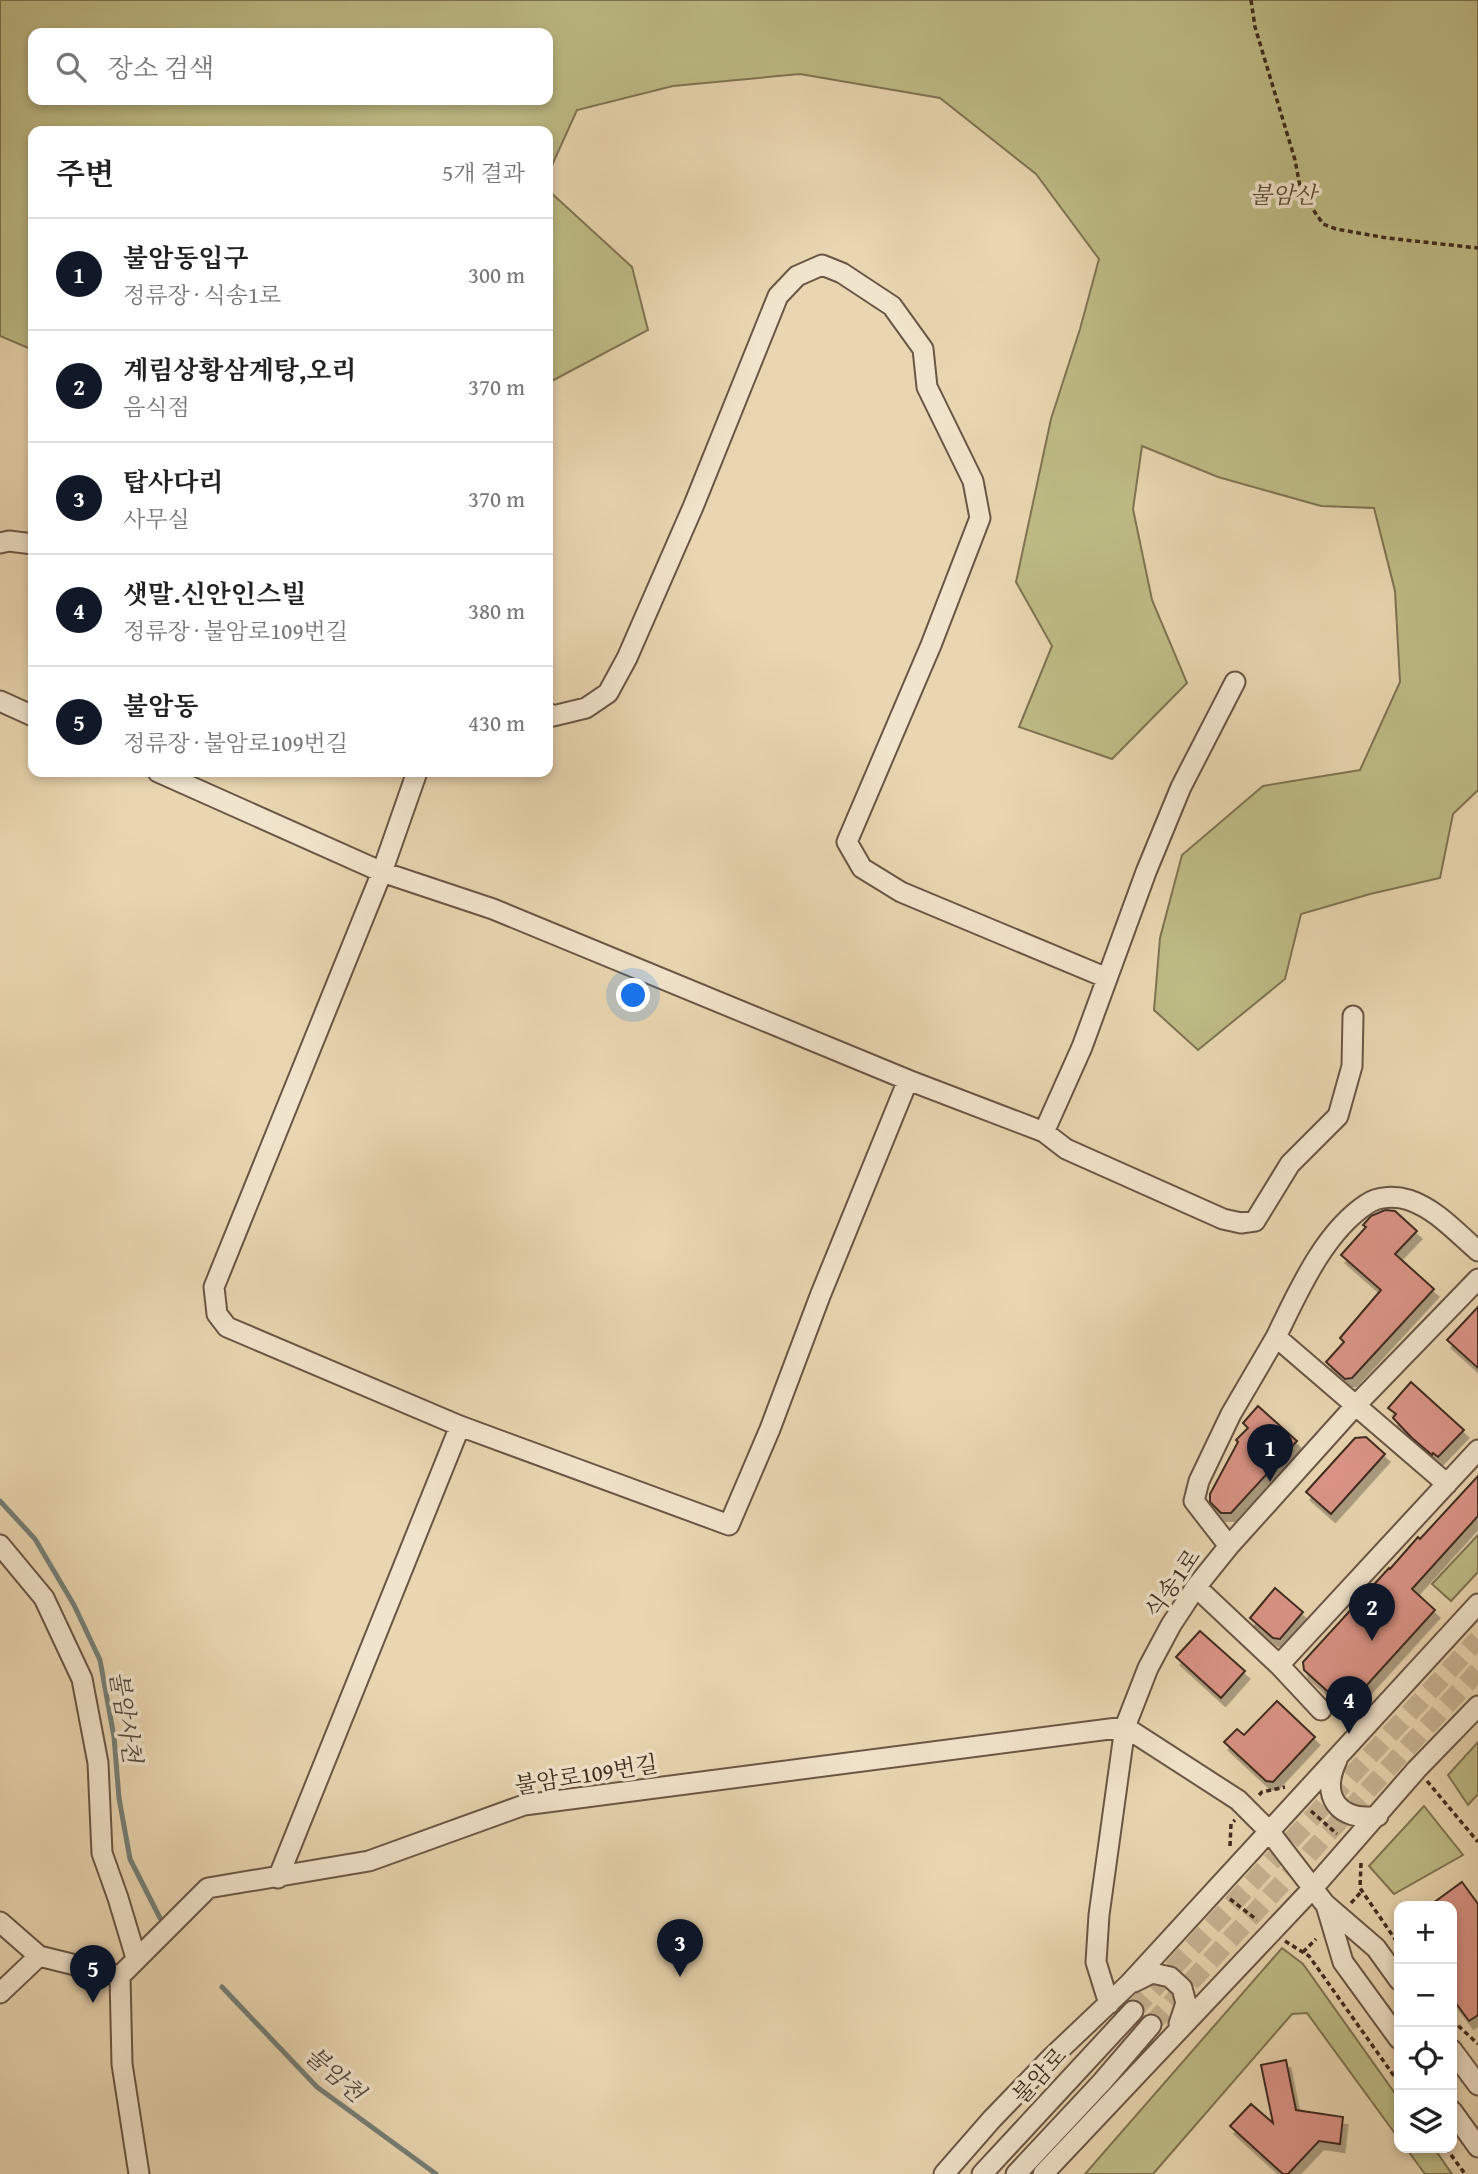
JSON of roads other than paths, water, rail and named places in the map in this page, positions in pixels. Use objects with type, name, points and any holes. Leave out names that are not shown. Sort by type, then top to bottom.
[{"type":"street","points":[[553,716],[586,708],[607,693],[627,658],[693,507],[778,296],[797,276],[822,265],[842,273],[892,306],[923,349],[927,387],[973,481],[980,518],[931,645],[848,842],[862,868],[901,892],[1107,978]]},
{"type":"street","points":[[0,543],[9,541],[28,543]]},
{"type":"street","points":[[1044,1132],[1082,1047],[1146,873],[1181,787],[1235,682]]},
{"type":"street","points":[[0,701],[28,714]]},
{"type":"street","points":[[169,777],[382,872],[493,909],[908,1080],[1044,1132],[1066,1149],[1223,1219],[1241,1223],[1255,1221],[1290,1164],[1338,1116],[1352,1066],[1353,1016]]},
{"type":"street","points":[[415,777],[382,872],[214,1287],[217,1314],[228,1327],[460,1426],[729,1525],[770,1429],[820,1296],[908,1080]]},
{"type":"street","points":[[1229,1546],[1194,1501],[1199,1481],[1231,1414],[1276,1337],[1311,1269],[1334,1235],[1368,1202],[1384,1198],[1406,1199],[1429,1209],[1478,1251]]},
{"type":"street","name":"식송1로","points":[[1109,2004],[1096,1962],[1099,1915],[1125,1727],[1148,1668],[1171,1625],[1196,1587],[1229,1546],[1355,1406],[1478,1279]]},
{"type":"street","points":[[1276,1337],[1447,1484]]},
{"type":"street","points":[[278,1878],[460,1426]]},
{"type":"street","points":[[1279,1665],[1478,1450]]},
{"type":"street","points":[[0,1545],[44,1598],[82,1679],[97,1763],[102,1853],[136,1958]]},
{"type":"street","points":[[1196,1587],[1279,1665],[1321,1710]]},
{"type":"street","points":[[944,2174],[1052,2057],[1129,1984],[1478,1604]]},
{"type":"street","points":[[1043,2174],[1313,1888],[1417,1769],[1478,1706]]},
{"type":"street","points":[[1125,1727],[1238,1800],[1269,1832],[1325,1904],[1376,1948],[1394,1973]]},
{"type":"street","name":"불암로109번길","points":[[120,1976],[208,1888],[369,1861],[524,1805],[1125,1727]]},
{"type":"street","points":[[1339,1756],[1333,1770],[1331,1797],[1339,1808],[1352,1816],[1378,1816]]},
{"type":"street","points":[[1325,1904],[1343,1962],[1394,2032]]},
{"type":"street","points":[[0,1923],[39,1956],[120,1976],[122,2064],[139,2174]]},
{"type":"street","points":[[0,1993],[39,1956]]},
{"type":"street","points":[[1129,1984],[1152,1973],[1170,1977],[1182,1988],[1186,2003],[1178,2029]]},
{"type":"street","name":"불암로","points":[[982,2174],[1133,2011]]},
{"type":"street","points":[[1016,2174],[1151,2025]]},
{"type":"street","points":[[1457,2057],[1478,2085]]},
{"type":"street","points":[[1457,2118],[1478,2147]]},
{"type":"waterway","name":"불암사천","points":[[0,1501],[35,1539],[74,1605],[100,1660],[114,1737],[119,1798],[130,1859],[160,1918]]},
{"type":"waterway","name":"불암천","points":[[222,1987],[317,2087],[436,2174]]},
{"type":"tunnel","points":[[1133,2011],[1478,1639]]},
{"type":"tunnel","points":[[1151,2025],[1478,1671]]},
{"type":"place","name":"불암동입구","points":[[1270,1482]]},
{"type":"place","name":"계림상황삼계탕,오리","points":[[1372,1641]]},
{"type":"place","name":"샛말.신안인스빌","points":[[1349,1734]]},
{"type":"place","name":"탑사다리","points":[[680,1977]]},
{"type":"place","name":"불암동","points":[[93,2003]]},
{"type":"park label","name":"불암산","points":[[1283,194]]}]
